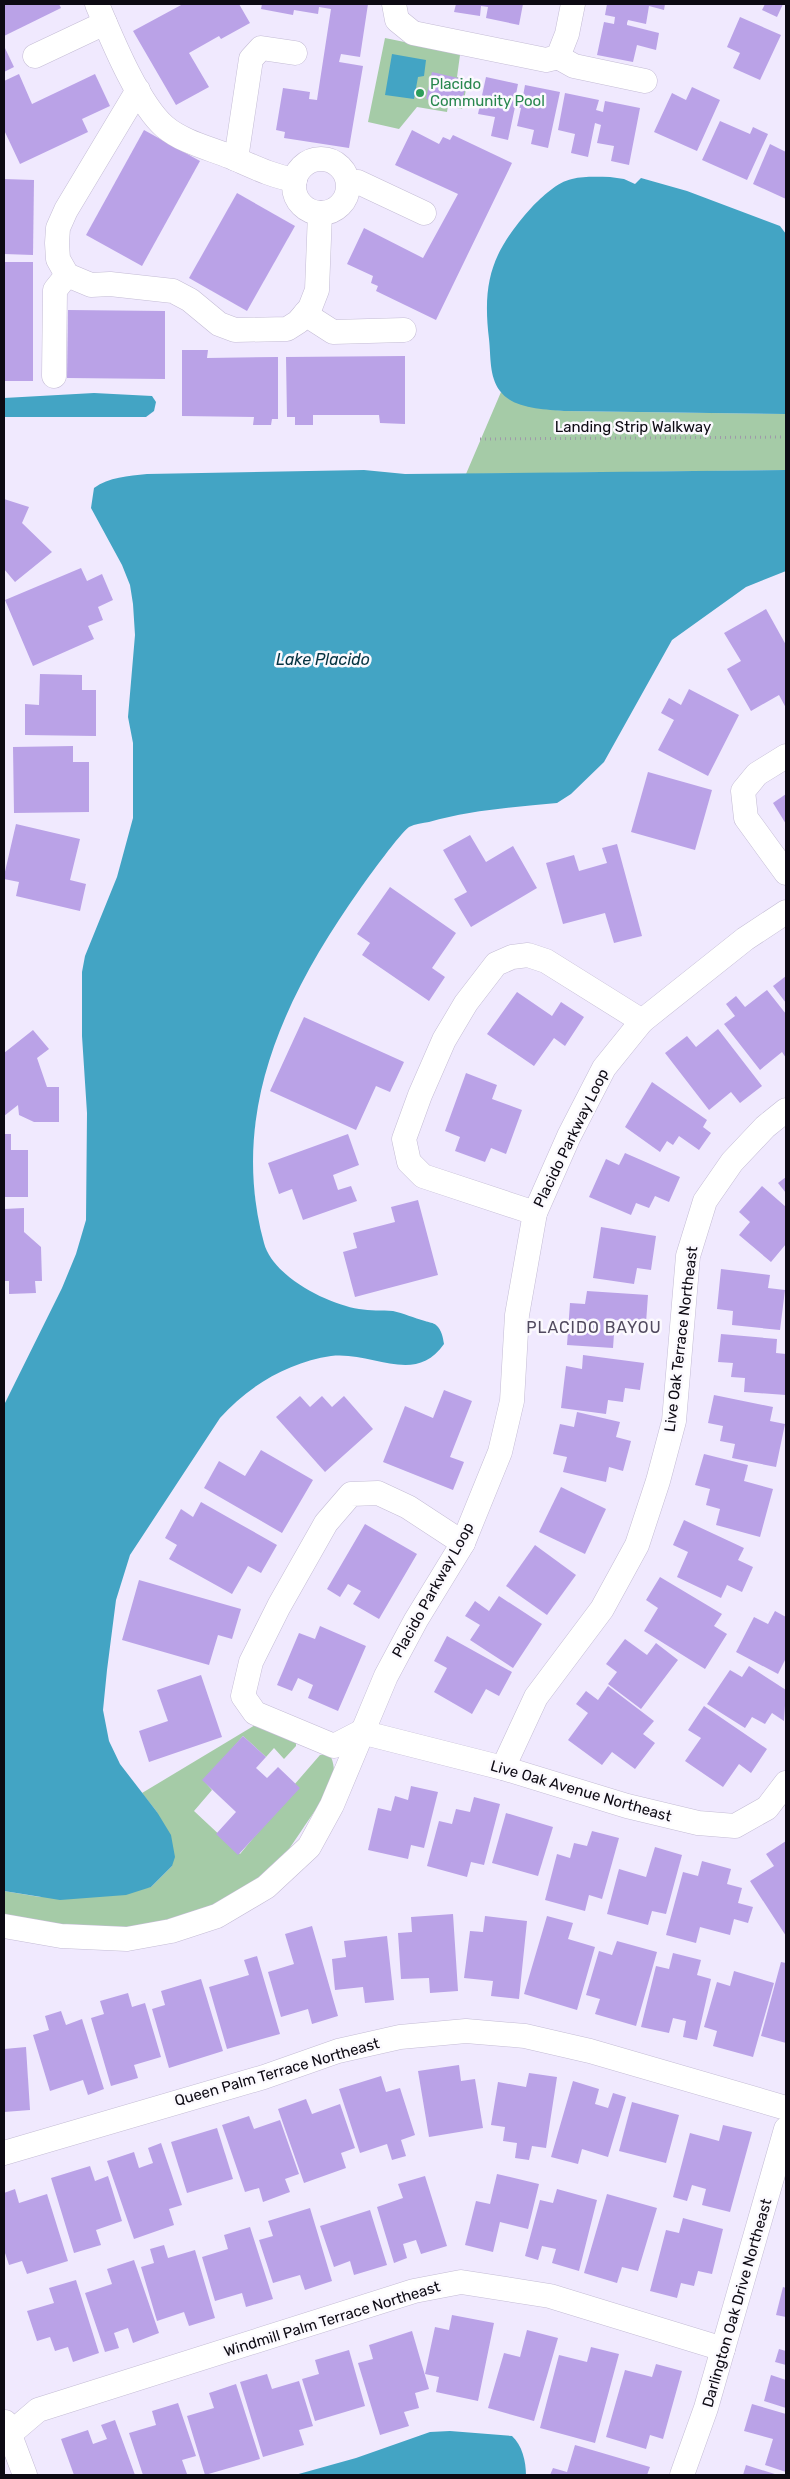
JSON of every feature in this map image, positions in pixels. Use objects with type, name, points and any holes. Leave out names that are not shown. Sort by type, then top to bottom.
[{"type":"street","points":[[394,4],[397,20],[413,33],[546,60],[558,57],[574,66],[645,81]]},
{"type":"street","points":[[558,57],[567,34],[573,4]]},
{"type":"street","points":[[35,56],[101,13],[138,90],[164,126],[180,137],[280,177],[295,180]]},
{"type":"street","points":[[236,159],[250,59],[261,48],[295,53]]},
{"type":"street","points":[[138,90],[66,210],[58,228],[58,259],[66,275],[91,285],[110,284],[173,291],[190,300],[219,324],[235,330],[287,330],[305,314],[317,290],[320,213]]},
{"type":"street","points":[[323,158],[340,166],[348,182],[344,200],[330,212],[320,213],[313,211],[300,202],[294,188],[295,180],[305,164],[323,158]]},
{"type":"street","points":[[348,182],[358,182],[424,214]]},
{"type":"street","points":[[54,376],[55,290],[66,275]]},
{"type":"street","points":[[305,314],[333,332],[404,330]]},
{"type":"street","points":[[786,756],[757,774],[743,792],[746,818],[786,873]]},
{"type":"street","name":"Placido Parkway Loop","points":[[4,1926],[61,1936],[126,1939],[171,1932],[217,1916],[266,1887],[309,1847],[332,1805],[361,1732],[395,1660],[463,1543],[500,1452],[512,1401],[517,1315],[535,1213],[569,1136],[604,1068],[642,1021],[745,939],[786,912]]},
{"type":"street","points":[[535,1213],[423,1176],[408,1162],[404,1139],[420,1095],[444,1040],[466,1003],[496,964],[512,957],[528,955],[546,961],[642,1021]]},
{"type":"street","name":"Live Oak Terrace Northeast","points":[[503,1768],[536,1697],[602,1609],[637,1545],[658,1481],[674,1421],[688,1256],[705,1201],[732,1162],[765,1127],[786,1110]]},
{"type":"street","points":[[361,1732],[334,1746],[255,1713],[244,1696],[251,1662],[279,1606],[326,1523],[351,1494],[378,1493],[408,1507],[463,1543]]},
{"type":"street","name":"Live Oak Avenue Northeast","points":[[361,1732],[503,1768],[636,1808],[698,1823],[735,1826],[767,1808],[786,1782]]},
{"type":"street","name":"Queen Palm Terrace Northeast","points":[[4,2153],[264,2077],[338,2050],[400,2037],[466,2031],[526,2036],[581,2049],[786,2108]]},
{"type":"street","name":"Darlington Oak Drive Northeast","points":[[682,2475],[706,2408],[786,2129]]},
{"type":"street","name":"Windmill Palm Terrace Northeast","points":[[6,2431],[38,2410],[414,2291],[461,2282],[550,2296],[723,2349]]},
{"type":"street","points":[[6,2431],[25,2475]]},
{"type":"path","name":"Landing Strip Walkway","points":[[480,439],[786,437]]},
{"type":"green space","name":"Placido Community Pool","points":[[385,38],[458,53],[460,55],[457,77],[468,80],[462,109],[448,106],[447,112],[417,107],[399,129],[368,122]]},
{"type":"green space","points":[[501,392],[531,406],[564,411],[786,414],[786,470],[466,474]]},
{"type":"green space","points":[[257,1724],[296,1741],[296,1746],[284,1759],[274,1748],[266,1757],[243,1736],[204,1781],[212,1790],[194,1811],[240,1854],[320,1755],[326,1754],[331,1757],[334,1766],[332,1782],[325,1797],[284,1856],[265,1875],[229,1898],[208,1908],[163,1923],[141,1928],[119,1930],[86,1929],[50,1924],[4,1914],[4,1891],[40,1897],[151,1887],[172,1866],[157,1812],[142,1793]]},
{"type":"water","points":[[392,54],[426,60],[424,76],[418,77],[414,99],[385,95]]},
{"type":"water","points":[[610,177],[624,179],[635,184],[641,178],[687,191],[780,226],[786,234],[786,414],[538,409],[521,405],[506,397],[500,391],[492,373],[487,318],[489,283],[499,253],[518,223],[536,203],[555,187],[577,178]]},
{"type":"water","points":[[94,393],[152,396],[156,402],[154,411],[146,417],[4,417],[4,398]]},
{"type":"water","name":"Lake Placido","points":[[364,470],[405,474],[786,470],[786,571],[746,587],[672,640],[604,762],[571,794],[557,803],[477,812],[409,827],[392,846],[333,929],[309,970],[288,1012],[271,1056],[259,1101],[253,1147],[255,1194],[264,1243],[269,1255],[278,1267],[303,1287],[346,1306],[363,1310],[393,1311],[434,1324],[441,1332],[444,1344],[433,1356],[420,1363],[407,1365],[347,1356],[315,1359],[270,1377],[243,1396],[220,1418],[130,1555],[116,1600],[107,1670],[103,1710],[109,1741],[120,1764],[157,1812],[171,1835],[175,1857],[172,1866],[151,1887],[126,1895],[60,1900],[4,1891],[4,1405],[62,1288],[76,1254],[86,1220],[87,1113],[82,1036],[82,972],[85,956],[117,877],[133,818],[133,743],[128,717],[135,635],[133,604],[130,585],[122,565],[91,508],[94,488],[112,479],[147,474]]},
{"type":"water","points":[[450,2431],[512,2436],[523,2454],[526,2475],[295,2475],[356,2458],[430,2432]]},
{"type":"building","points":[[4,4],[59,4],[61,8],[4,36]]},
{"type":"building","points":[[183,4],[239,4],[250,23],[221,39],[219,36],[189,53],[209,87],[176,105],[133,31]]},
{"type":"building","points":[[262,4],[368,4],[360,57],[341,54],[339,62],[363,66],[349,148],[284,138],[285,132],[276,130],[283,88],[310,92],[309,99],[317,100],[331,9],[319,7],[318,14],[294,10],[293,15],[261,9]]},
{"type":"building","points":[[456,4],[523,4],[519,25],[486,18],[488,7],[481,6],[480,16],[454,12]]},
{"type":"building","points":[[607,4],[665,4],[664,10],[649,6],[646,24],[628,20],[627,23],[627,25],[659,33],[656,50],[637,45],[633,62],[597,55],[604,22],[614,24],[615,17],[605,15]]},
{"type":"building","points":[[765,4],[783,4],[777,17],[762,10]]},
{"type":"building","points":[[740,17],[781,35],[760,80],[733,68],[740,53],[727,47]]},
{"type":"building","points":[[4,46],[14,67],[4,72]]},
{"type":"building","points":[[432,72],[467,80],[461,106],[426,99]]},
{"type":"building","points":[[19,74],[32,104],[95,74],[110,106],[82,119],[88,132],[20,164],[4,130],[4,81]]},
{"type":"building","points":[[486,77],[518,84],[516,94],[523,96],[525,85],[560,92],[548,148],[531,144],[534,130],[517,126],[521,108],[515,107],[508,140],[491,136],[495,117],[478,114]]},
{"type":"building","points":[[692,87],[720,100],[697,151],[654,132],[672,93],[686,100]]},
{"type":"building","points":[[565,93],[599,100],[596,110],[603,112],[605,101],[640,108],[629,165],[611,161],[614,146],[597,143],[601,125],[595,123],[588,157],[571,153],[575,134],[558,130]]},
{"type":"building","points":[[720,121],[750,134],[753,127],[768,134],[747,180],[702,160]]},
{"type":"building","points":[[144,130],[200,161],[142,266],[86,235]]},
{"type":"building","points":[[412,130],[439,144],[443,137],[450,140],[453,135],[512,163],[436,320],[376,291],[378,286],[371,283],[373,276],[347,264],[364,228],[423,258],[458,194],[395,165]]},
{"type":"building","points":[[770,144],[786,152],[786,199],[753,184]]},
{"type":"building","points":[[4,179],[34,180],[33,255],[4,254]]},
{"type":"building","points":[[237,193],[295,226],[247,311],[189,278]]},
{"type":"building","points":[[4,262],[33,262],[33,381],[4,381]]},
{"type":"building","points":[[68,310],[165,311],[165,379],[67,378]]},
{"type":"building","points":[[182,350],[208,350],[207,358],[278,357],[278,419],[272,419],[271,425],[253,425],[254,417],[182,416]]},
{"type":"building","points":[[405,356],[405,424],[380,423],[379,415],[313,415],[313,425],[295,425],[295,417],[287,417],[286,357]]},
{"type":"building","points":[[4,499],[29,507],[22,523],[52,552],[15,582],[4,569]]},
{"type":"building","points":[[81,568],[87,581],[102,574],[113,600],[98,607],[103,620],[88,626],[94,639],[33,666],[5,600]]},
{"type":"building","points":[[766,609],[786,645],[786,708],[779,695],[751,711],[727,669],[741,661],[724,633]]},
{"type":"building","points":[[40,674],[82,675],[82,690],[96,690],[96,736],[25,735],[25,704],[39,705]]},
{"type":"building","points":[[689,689],[739,715],[708,776],[658,750],[674,720],[661,713],[669,698],[681,705]]},
{"type":"building","points":[[73,746],[73,762],[89,762],[89,812],[14,813],[13,747]]},
{"type":"building","points":[[648,772],[712,790],[695,850],[631,832]]},
{"type":"building","points":[[786,794],[786,824],[773,803]]},
{"type":"building","points":[[16,824],[80,839],[70,880],[86,884],[80,911],[16,896],[19,882],[4,879],[4,876]]},
{"type":"building","points":[[470,835],[486,862],[513,846],[537,888],[471,927],[454,899],[467,892],[443,850]]},
{"type":"building","points":[[617,844],[642,936],[614,943],[605,913],[563,924],[546,863],[574,855],[579,871],[607,863],[602,848]]},
{"type":"building","points":[[390,887],[456,933],[432,968],[445,977],[429,1001],[362,955],[370,943],[357,934]]},
{"type":"building","points":[[786,976],[786,1003],[773,986]]},
{"type":"building","points":[[767,990],[786,1014],[786,1058],[782,1052],[760,1070],[724,1024],[735,1016],[726,1004],[736,996],[745,1007]]},
{"type":"building","points":[[517,992],[552,1016],[561,1002],[584,1017],[565,1046],[554,1038],[534,1066],[487,1034]]},
{"type":"building","points":[[304,1017],[404,1062],[390,1092],[376,1086],[356,1130],[270,1091]]},
{"type":"building","points":[[718,1029],[762,1086],[740,1103],[731,1092],[709,1110],[665,1053],[687,1036],[696,1047]]},
{"type":"building","points":[[33,1030],[49,1049],[37,1058],[47,1087],[59,1087],[59,1122],[34,1122],[19,1115],[18,1105],[4,1116],[4,1053]]},
{"type":"building","points":[[466,1073],[497,1085],[492,1099],[522,1110],[506,1154],[491,1148],[485,1162],[455,1151],[460,1137],[445,1131]]},
{"type":"building","points":[[652,1082],[707,1120],[703,1127],[711,1133],[699,1150],[679,1136],[673,1145],[667,1141],[660,1152],[625,1127]]},
{"type":"building","points":[[4,1134],[11,1134],[11,1150],[28,1150],[28,1197],[4,1197]]},
{"type":"building","points":[[348,1134],[359,1165],[333,1175],[338,1190],[351,1186],[357,1201],[303,1220],[292,1189],[279,1194],[268,1163]]},
{"type":"building","points":[[625,1153],[680,1177],[669,1202],[655,1196],[649,1208],[636,1203],[631,1215],[589,1197],[606,1159],[619,1165]]},
{"type":"building","points":[[786,1177],[786,1193],[778,1183]]},
{"type":"building","points":[[762,1186],[786,1207],[786,1244],[771,1262],[739,1235],[750,1222],[739,1212]]},
{"type":"building","points":[[418,1200],[438,1275],[355,1297],[343,1252],[357,1248],[353,1233],[395,1222],[391,1207]]},
{"type":"building","points":[[24,1208],[24,1232],[41,1247],[42,1281],[35,1281],[36,1293],[9,1294],[9,1281],[4,1281],[4,1209]]},
{"type":"building","points":[[601,1227],[656,1236],[651,1270],[637,1268],[634,1284],[593,1278]]},
{"type":"building","points":[[721,1269],[770,1275],[768,1288],[785,1290],[780,1330],[732,1325],[733,1311],[717,1309]]},
{"type":"building","points":[[587,1291],[648,1295],[646,1323],[615,1320],[613,1348],[567,1345],[570,1303],[585,1304]]},
{"type":"building","points":[[721,1334],[777,1339],[776,1353],[786,1354],[786,1395],[744,1392],[745,1378],[731,1377],[733,1363],[718,1362]]},
{"type":"building","points":[[583,1355],[644,1363],[640,1390],[625,1388],[623,1402],[608,1400],[606,1414],[561,1408],[566,1366],[582,1369]]},
{"type":"building","points":[[444,1390],[472,1401],[450,1457],[464,1462],[453,1490],[383,1462],[405,1406],[433,1418]]},
{"type":"building","points":[[714,1395],[773,1407],[770,1421],[785,1424],[776,1467],[732,1458],[735,1444],[720,1441],[723,1426],[708,1423]]},
{"type":"building","points":[[300,1396],[310,1407],[322,1396],[332,1407],[344,1396],[373,1429],[325,1472],[276,1417]]},
{"type":"building","points":[[577,1412],[620,1422],[616,1437],[631,1441],[623,1471],[609,1467],[606,1482],[563,1472],[567,1457],[553,1454],[560,1424],[574,1427]]},
{"type":"building","points":[[261,1450],[313,1480],[282,1533],[204,1488],[219,1461],[245,1476]]},
{"type":"building","points":[[704,1454],[748,1465],[744,1481],[773,1489],[760,1537],[716,1525],[720,1509],[706,1505],[710,1489],[695,1485]]},
{"type":"building","points":[[561,1487],[606,1509],[585,1554],[539,1532]]},
{"type":"building","points":[[201,1502],[277,1545],[261,1573],[248,1566],[232,1594],[169,1559],[177,1545],[165,1538],[181,1509],[193,1517]]},
{"type":"building","points":[[684,1520],[744,1548],[738,1560],[753,1567],[742,1592],[727,1585],[721,1598],[677,1577],[688,1552],[673,1545]]},
{"type":"building","points":[[365,1524],[417,1554],[379,1619],[353,1604],[361,1591],[348,1584],[340,1597],[327,1589]]},
{"type":"building","points":[[535,1545],[576,1575],[547,1615],[506,1586]]},
{"type":"building","points":[[660,1577],[722,1614],[714,1626],[727,1634],[705,1669],[644,1631],[658,1608],[646,1600]]},
{"type":"building","points":[[139,1580],[241,1609],[232,1639],[218,1635],[209,1665],[122,1640]]},
{"type":"building","points":[[499,1596],[542,1624],[513,1668],[470,1640],[480,1625],[465,1616],[475,1601],[489,1611]]},
{"type":"building","points":[[775,1611],[786,1617],[786,1658],[778,1674],[736,1652],[754,1617],[768,1624]]},
{"type":"building","points":[[320,1626],[366,1646],[338,1711],[308,1698],[313,1685],[298,1678],[292,1691],[277,1685],[299,1633],[315,1639]]},
{"type":"building","points":[[447,1636],[512,1672],[499,1696],[486,1689],[472,1714],[434,1692],[447,1668],[434,1661]]},
{"type":"building","points":[[625,1639],[647,1655],[656,1643],[678,1660],[641,1709],[608,1684],[617,1672],[606,1664]]},
{"type":"building","points":[[749,1666],[786,1690],[784,1721],[772,1713],[765,1724],[752,1717],[745,1728],[707,1704],[730,1670],[742,1677]]},
{"type":"building","points":[[201,1675],[222,1737],[149,1762],[139,1731],[168,1721],[157,1690]]},
{"type":"building","points":[[608,1686],[654,1721],[643,1734],[655,1743],[635,1769],[612,1752],[602,1765],[568,1740],[588,1713],[576,1704],[586,1691],[598,1700]]},
{"type":"building","points":[[704,1706],[767,1749],[751,1773],[739,1764],[723,1787],[685,1761],[701,1738],[688,1730]]},
{"type":"building","points":[[243,1736],[266,1757],[256,1768],[267,1778],[278,1767],[300,1788],[238,1855],[216,1834],[236,1812],[202,1780]]},
{"type":"building","points":[[411,1786],[438,1792],[424,1848],[411,1845],[408,1859],[368,1850],[378,1808],[391,1811],[395,1796],[408,1800]]},
{"type":"building","points":[[474,1797],[500,1804],[484,1865],[471,1862],[467,1877],[427,1866],[439,1821],[452,1824],[456,1809],[470,1812]]},
{"type":"building","points":[[506,1813],[553,1827],[538,1876],[492,1863]]},
{"type":"building","points":[[592,1831],[619,1838],[602,1899],[589,1895],[585,1911],[545,1900],[557,1854],[570,1858],[574,1843],[587,1846]]},
{"type":"building","points":[[786,1841],[786,1936],[750,1881],[774,1866],[766,1854]]},
{"type":"building","points":[[655,1847],[682,1855],[666,1914],[652,1911],[648,1925],[607,1914],[619,1869],[646,1877]]},
{"type":"building","points":[[702,1861],[731,1869],[727,1884],[742,1888],[738,1903],[753,1907],[748,1923],[734,1919],[730,1935],[700,1927],[696,1943],[666,1935],[683,1872],[698,1876]]},
{"type":"building","points":[[453,1914],[458,1991],[430,1993],[429,1978],[401,1979],[398,1933],[412,1932],[411,1917]]},
{"type":"building","points":[[485,1916],[527,1921],[519,1999],[491,1996],[493,1981],[464,1978],[470,1931],[483,1932]]},
{"type":"building","points":[[547,1916],[573,1923],[568,1939],[595,1947],[577,2010],[524,1994]]},
{"type":"building","points":[[312,1926],[338,2016],[312,2024],[308,2009],[281,2017],[268,1972],[294,1964],[285,1934]]},
{"type":"building","points":[[387,1936],[394,2000],[365,2003],[363,1987],[335,1990],[332,1959],[346,1957],[344,1941]]},
{"type":"building","points":[[617,1941],[657,1952],[636,2026],[595,2014],[600,1999],[586,1995],[599,1951],[612,1955]]},
{"type":"building","points":[[673,1953],[701,1960],[697,1975],[711,1979],[697,2040],[683,2037],[686,2021],[673,2018],[669,2033],[641,2027],[656,1966],[669,1969]]},
{"type":"building","points":[[257,1956],[280,2034],[227,2049],[209,1987],[249,1975],[244,1960]]},
{"type":"building","points":[[781,1962],[786,1963],[786,2043],[761,2036]]},
{"type":"building","points":[[734,1971],[774,1983],[753,2057],[713,2046],[717,2031],[704,2027],[717,1982],[730,1986]]},
{"type":"building","points":[[201,1979],[223,2051],[169,2068],[152,2009],[165,2005],[161,1991]]},
{"type":"building","points":[[128,1993],[132,2007],[145,2003],[161,2057],[134,2065],[138,2078],[111,2086],[91,2018],[104,2014],[100,2001]]},
{"type":"building","points":[[61,2011],[66,2025],[82,2019],[104,2089],[88,2095],[83,2080],[50,2091],[33,2035],[49,2030],[45,2016]]},
{"type":"building","points":[[26,2047],[30,2110],[4,2112],[4,2049]]},
{"type":"building","points":[[459,2065],[461,2081],[475,2079],[483,2128],[429,2137],[418,2071]]},
{"type":"building","points":[[529,2073],[557,2077],[546,2148],[532,2146],[529,2160],[515,2158],[517,2143],[503,2141],[505,2127],[491,2125],[498,2082],[526,2087]]},
{"type":"building","points":[[381,2076],[386,2092],[400,2088],[415,2135],[401,2140],[406,2156],[392,2160],[387,2144],[360,2153],[339,2089]]},
{"type":"building","points":[[573,2081],[599,2089],[595,2104],[608,2108],[613,2093],[626,2097],[608,2157],[582,2149],[578,2164],[551,2157]]},
{"type":"building","points":[[306,2099],[312,2114],[340,2104],[355,2148],[341,2153],[346,2168],[304,2183],[278,2109]]},
{"type":"building","points":[[632,2102],[679,2115],[666,2163],[619,2151]]},
{"type":"building","points":[[249,2116],[254,2129],[280,2120],[299,2174],[285,2179],[290,2192],[263,2202],[259,2188],[245,2192],[222,2125]]},
{"type":"building","points":[[723,2125],[752,2132],[730,2212],[702,2205],[706,2189],[692,2185],[687,2201],[673,2197],[690,2133],[719,2141]]},
{"type":"building","points":[[217,2128],[233,2179],[187,2193],[171,2142]]},
{"type":"building","points":[[161,2143],[182,2205],[169,2209],[174,2225],[134,2239],[107,2161],[134,2152],[139,2168],[153,2163],[148,2148]]},
{"type":"building","points":[[90,2166],[95,2181],[108,2176],[122,2221],[96,2230],[101,2245],[74,2253],[51,2178]]},
{"type":"building","points":[[497,2174],[539,2184],[528,2229],[500,2222],[493,2252],[465,2245],[476,2201],[490,2204]]},
{"type":"building","points":[[425,2176],[447,2246],[421,2254],[416,2240],[403,2244],[407,2258],[394,2263],[377,2207],[403,2198],[398,2184]]},
{"type":"building","points":[[15,2189],[19,2203],[47,2194],[68,2261],[27,2274],[22,2261],[9,2265],[4,2250],[4,2193]]},
{"type":"building","points":[[557,2189],[597,2200],[579,2271],[552,2263],[556,2249],[542,2246],[538,2260],[525,2256],[540,2200],[553,2203]]},
{"type":"building","points":[[607,2194],[657,2208],[638,2271],[622,2267],[617,2283],[584,2273]]},
{"type":"building","points":[[310,2208],[332,2281],[305,2290],[300,2275],[273,2283],[259,2240],[273,2236],[268,2221]]},
{"type":"building","points":[[370,2210],[387,2265],[354,2275],[350,2261],[334,2267],[320,2226]]},
{"type":"building","points":[[683,2218],[723,2229],[712,2274],[698,2271],[694,2286],[681,2283],[677,2298],[650,2291],[666,2230],[679,2233]]},
{"type":"building","points":[[250,2227],[273,2299],[246,2307],[242,2293],[215,2301],[202,2257],[228,2249],[224,2235]]},
{"type":"building","points":[[164,2245],[168,2258],[195,2250],[215,2318],[189,2326],[184,2312],[157,2321],[141,2267],[154,2263],[150,2249]]},
{"type":"building","points":[[134,2260],[159,2333],[133,2343],[128,2328],[114,2333],[119,2348],[105,2352],[85,2293],[112,2284],[107,2269]]},
{"type":"building","points":[[76,2280],[99,2353],[73,2362],[68,2347],[55,2351],[50,2337],[37,2341],[27,2311],[54,2303],[49,2288]]},
{"type":"building","points":[[783,2287],[786,2288],[786,2317],[776,2315]]},
{"type":"building","points":[[452,2315],[494,2323],[478,2401],[436,2392],[439,2377],[425,2374],[435,2327],[449,2330]]},
{"type":"building","points":[[527,2330],[558,2338],[534,2421],[488,2408],[504,2353],[520,2357]]},
{"type":"building","points":[[412,2331],[429,2389],[415,2393],[419,2408],[404,2412],[409,2426],[380,2435],[358,2363],[373,2359],[369,2345]]},
{"type":"building","points":[[591,2347],[619,2354],[595,2443],[540,2428],[559,2355],[587,2362]]},
{"type":"building","points":[[779,2349],[786,2351],[786,2365],[775,2362]]},
{"type":"building","points":[[349,2350],[365,2406],[315,2421],[302,2379],[319,2374],[315,2360]]},
{"type":"building","points":[[656,2364],[682,2371],[663,2439],[650,2435],[646,2449],[606,2437],[625,2370],[652,2377]]},
{"type":"building","points":[[267,2374],[272,2389],[299,2381],[313,2426],[299,2430],[304,2445],[263,2457],[240,2382]]},
{"type":"building","points":[[771,2375],[786,2380],[786,2408],[764,2401]]},
{"type":"building","points":[[236,2384],[260,2459],[205,2475],[187,2416],[214,2408],[209,2393]]},
{"type":"building","points":[[178,2403],[196,2456],[182,2460],[187,2474],[143,2475],[129,2433],[156,2425],[152,2411]]},
{"type":"building","points":[[752,2404],[786,2414],[786,2472],[765,2465],[773,2439],[744,2431]]},
{"type":"building","points":[[115,2420],[135,2475],[74,2475],[61,2439],[88,2430],[93,2444],[107,2439],[101,2425]]},
{"type":"building","points":[[575,2445],[650,2467],[647,2475],[550,2475],[553,2468],[567,2472]]},
{"type":"building","points":[[746,2465],[778,2475],[743,2475]]},
{"type":"place","name":"Placido Community Pool","points":[[420,93]]},
{"type":"district","name":"PLACIDO BAYOU","points":[[594,1327]]}]
